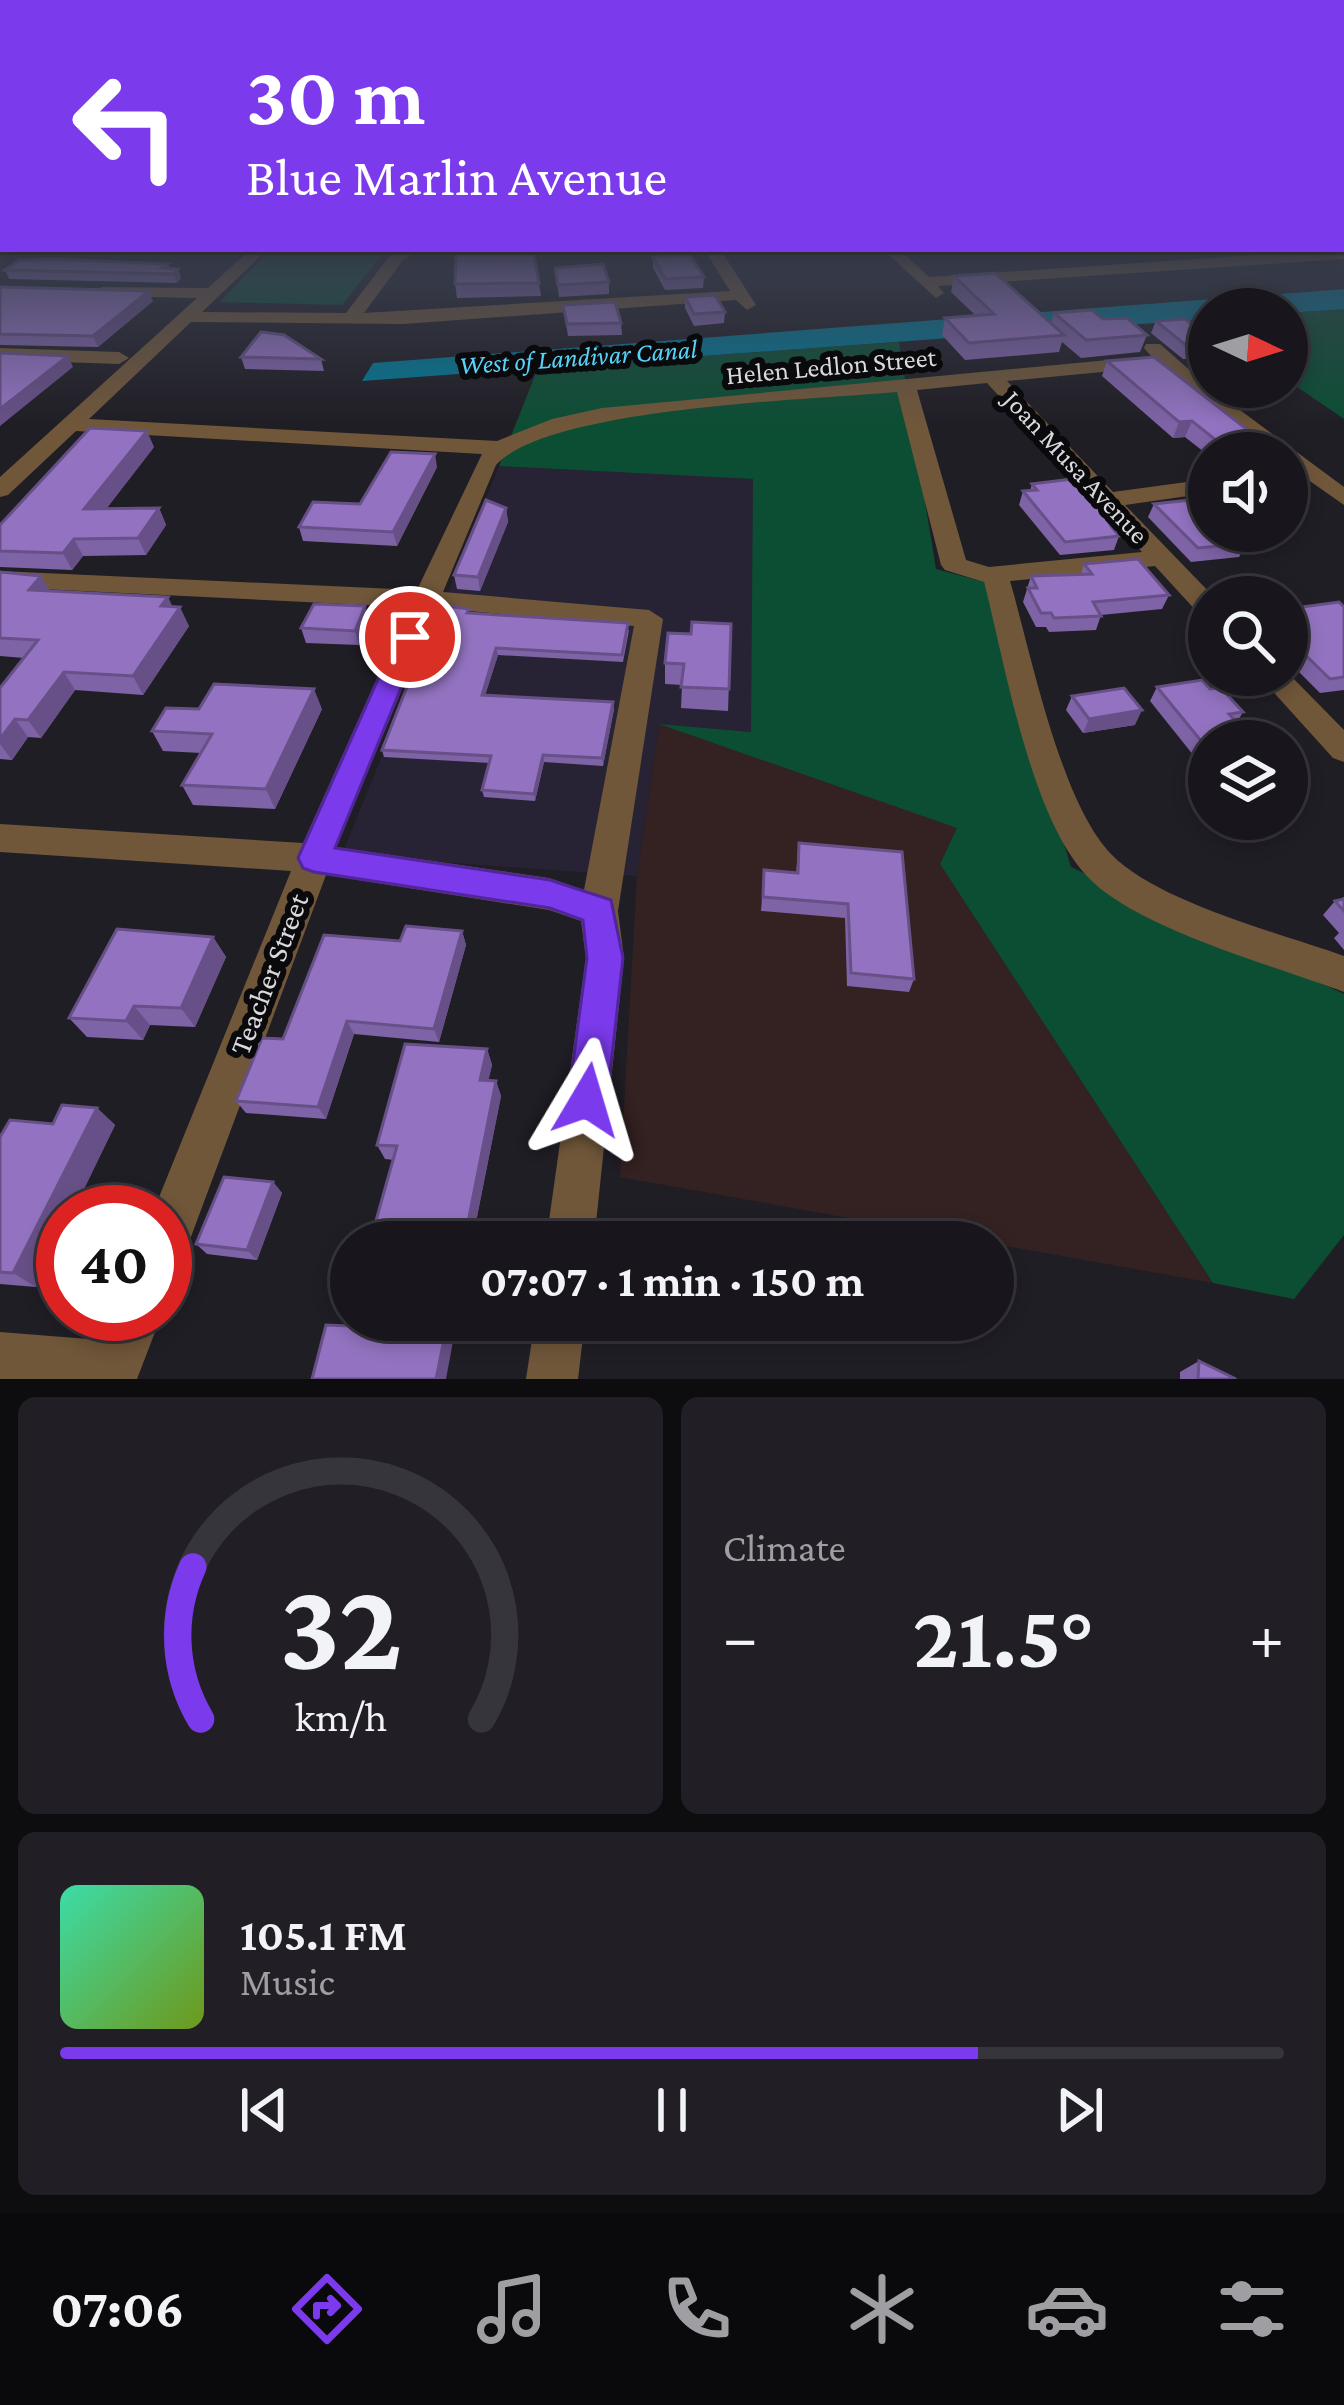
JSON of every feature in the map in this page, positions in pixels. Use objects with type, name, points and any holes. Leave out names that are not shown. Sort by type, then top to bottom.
[{"type":"street","points":[[3,458],[119,358],[201,296]]},
{"type":"street","points":[[0,490],[190,317],[203,296]]},
{"type":"street","points":[[350,320],[368,296]]},
{"type":"street","points":[[190,317],[430,318],[744,301],[741,296]]},
{"type":"street","points":[[1134,333],[1260,432]]},
{"type":"street","points":[[0,354],[119,358]]},
{"type":"street","name":"Helen Ledlon Street","points":[[73,424],[500,448],[560,424],[602,414],[1169,360]]},
{"type":"street","name":"Joan Musa Avenue","points":[[993,378],[1188,586]]},
{"type":"street","points":[[906,386],[954,565],[973,573],[995,574],[1162,558]]},
{"type":"street","name":"Teacher Street","points":[[187,1185],[314,858],[486,463],[500,448]]},
{"type":"street","points":[[3,458],[36,457]]},
{"type":"street","points":[[1308,479],[1344,498]]},
{"type":"street","points":[[1108,500],[1188,489]]},
{"type":"street","points":[[995,574],[1070,826],[1096,864],[1143,895],[1344,974]]},
{"type":"street","points":[[0,579],[426,598],[649,619],[599,911],[605,958],[573,1221]]},
{"type":"street","points":[[1293,696],[1344,749]]},
{"type":"street","points":[[0,838],[314,858],[550,894],[599,911]]},
{"type":"street","points":[[0,1358],[114,1373],[126,1341]]},
{"type":"street","points":[[553,1379],[558,1341]]},
{"type":"shaded area","points":[[499,466],[753,479],[752,732],[659,724],[637,876],[342,855]]},
{"type":"shaded area","points":[[659,724],[958,828],[940,864],[1213,1283],[1014,1247],[1014,1221],[866,1221],[620,1177],[637,876]]},
{"type":"green space","points":[[225,296],[349,296],[342,305],[220,302]]},
{"type":"green space","points":[[1344,309],[1344,419],[1308,394],[1308,312]]},
{"type":"green space","points":[[899,342],[936,569],[984,582],[1071,867],[1344,994],[1344,1235],[1294,1299],[1213,1283],[940,864],[957,828],[659,724],[751,732],[753,479],[499,466],[538,368]]},
{"type":"water","points":[[1308,296],[1344,296],[1344,309],[1308,312]]},
{"type":"water","name":"West of Landivar Canal","points":[[1188,301],[1188,321],[362,381],[373,363]]},
{"type":"building","points":[[0,296],[142,296],[93,336],[0,334]]},
{"type":"building","points":[[716,296],[725,312],[694,314],[685,297]]},
{"type":"building","points":[[975,296],[1021,296],[1064,335],[969,343],[945,318],[994,314]]},
{"type":"building","points":[[615,302],[621,323],[567,324],[563,305]]},
{"type":"building","points":[[1092,310],[1103,319],[1127,318],[1147,335],[1086,340],[1054,313]]},
{"type":"building","points":[[1156,321],[1188,321],[1188,347]]},
{"type":"building","points":[[261,332],[284,335],[321,359],[241,357]]},
{"type":"building","points":[[0,353],[68,356],[0,409]]},
{"type":"building","points":[[1154,357],[1188,383],[1188,408],[1219,408],[1250,432],[1206,432],[1192,421],[1179,422],[1107,361]]},
{"type":"building","points":[[90,428],[147,431],[84,509],[159,508],[138,538],[74,539],[63,553],[0,551],[0,525]]},
{"type":"building","points":[[391,452],[435,454],[393,532],[299,527],[313,502],[360,504]]},
{"type":"building","points":[[1072,479],[1116,525],[1111,526],[1119,536],[1065,542],[1023,491],[1037,490],[1032,484]]},
{"type":"building","points":[[486,500],[506,508],[478,577],[454,575]]},
{"type":"building","points":[[1188,500],[1188,538],[1154,504]]},
{"type":"building","points":[[1138,559],[1169,595],[1093,602],[1101,616],[1054,618],[1041,613],[1028,588],[1037,588],[1031,576],[1092,574],[1084,564]]},
{"type":"building","points":[[0,572],[41,576],[29,590],[168,597],[161,606],[180,607],[133,676],[64,672],[28,720],[15,719],[0,739],[0,688],[38,640],[0,638]]},
{"type":"building","points":[[1339,602],[1344,607],[1344,677],[1330,679],[1308,658],[1308,606]]},
{"type":"building","points":[[314,604],[365,606],[355,631],[301,628]]},
{"type":"building","points":[[445,606],[469,609],[467,613],[628,623],[622,655],[496,648],[482,695],[613,702],[602,758],[543,755],[534,794],[482,790],[491,756],[382,750],[437,611]]},
{"type":"building","points":[[692,622],[731,624],[729,689],[681,687],[684,664],[665,663],[668,633],[691,634]]},
{"type":"building","points":[[1188,682],[1188,696],[1228,696],[1243,712],[1229,714],[1235,720],[1188,720],[1188,725],[1157,687]]},
{"type":"building","points":[[214,684],[314,689],[266,789],[182,785],[212,734],[152,731],[166,708],[199,709]]},
{"type":"building","points":[[1124,688],[1142,710],[1089,719],[1072,696]]},
{"type":"building","points":[[799,843],[902,852],[914,979],[851,973],[848,904],[763,897],[764,870],[798,873]]},
{"type":"building","points":[[406,926],[462,931],[434,1029],[347,1021],[318,1107],[236,1101],[262,1038],[283,1039],[324,935],[400,941]]},
{"type":"building","points":[[117,929],[213,937],[181,1008],[134,1006],[126,1021],[69,1018]]},
{"type":"building","points":[[405,1044],[487,1049],[480,1080],[496,1081],[468,1221],[376,1221],[397,1146],[377,1145]]},
{"type":"building","points":[[62,1105],[97,1108],[58,1185],[36,1185],[36,1228],[13,1273],[0,1272],[0,1137],[10,1120],[53,1124]]},
{"type":"building","points":[[224,1177],[273,1182],[247,1250],[196,1244]]},
{"type":"building","points":[[326,1325],[330,1325],[330,1341],[444,1341],[436,1379],[312,1379]]},
{"type":"building","points":[[1199,1361],[1236,1379],[1198,1379]]},
{"type":"route","points":[[410,637],[314,858],[550,894],[599,911],[605,958],[587,1100]]}]
